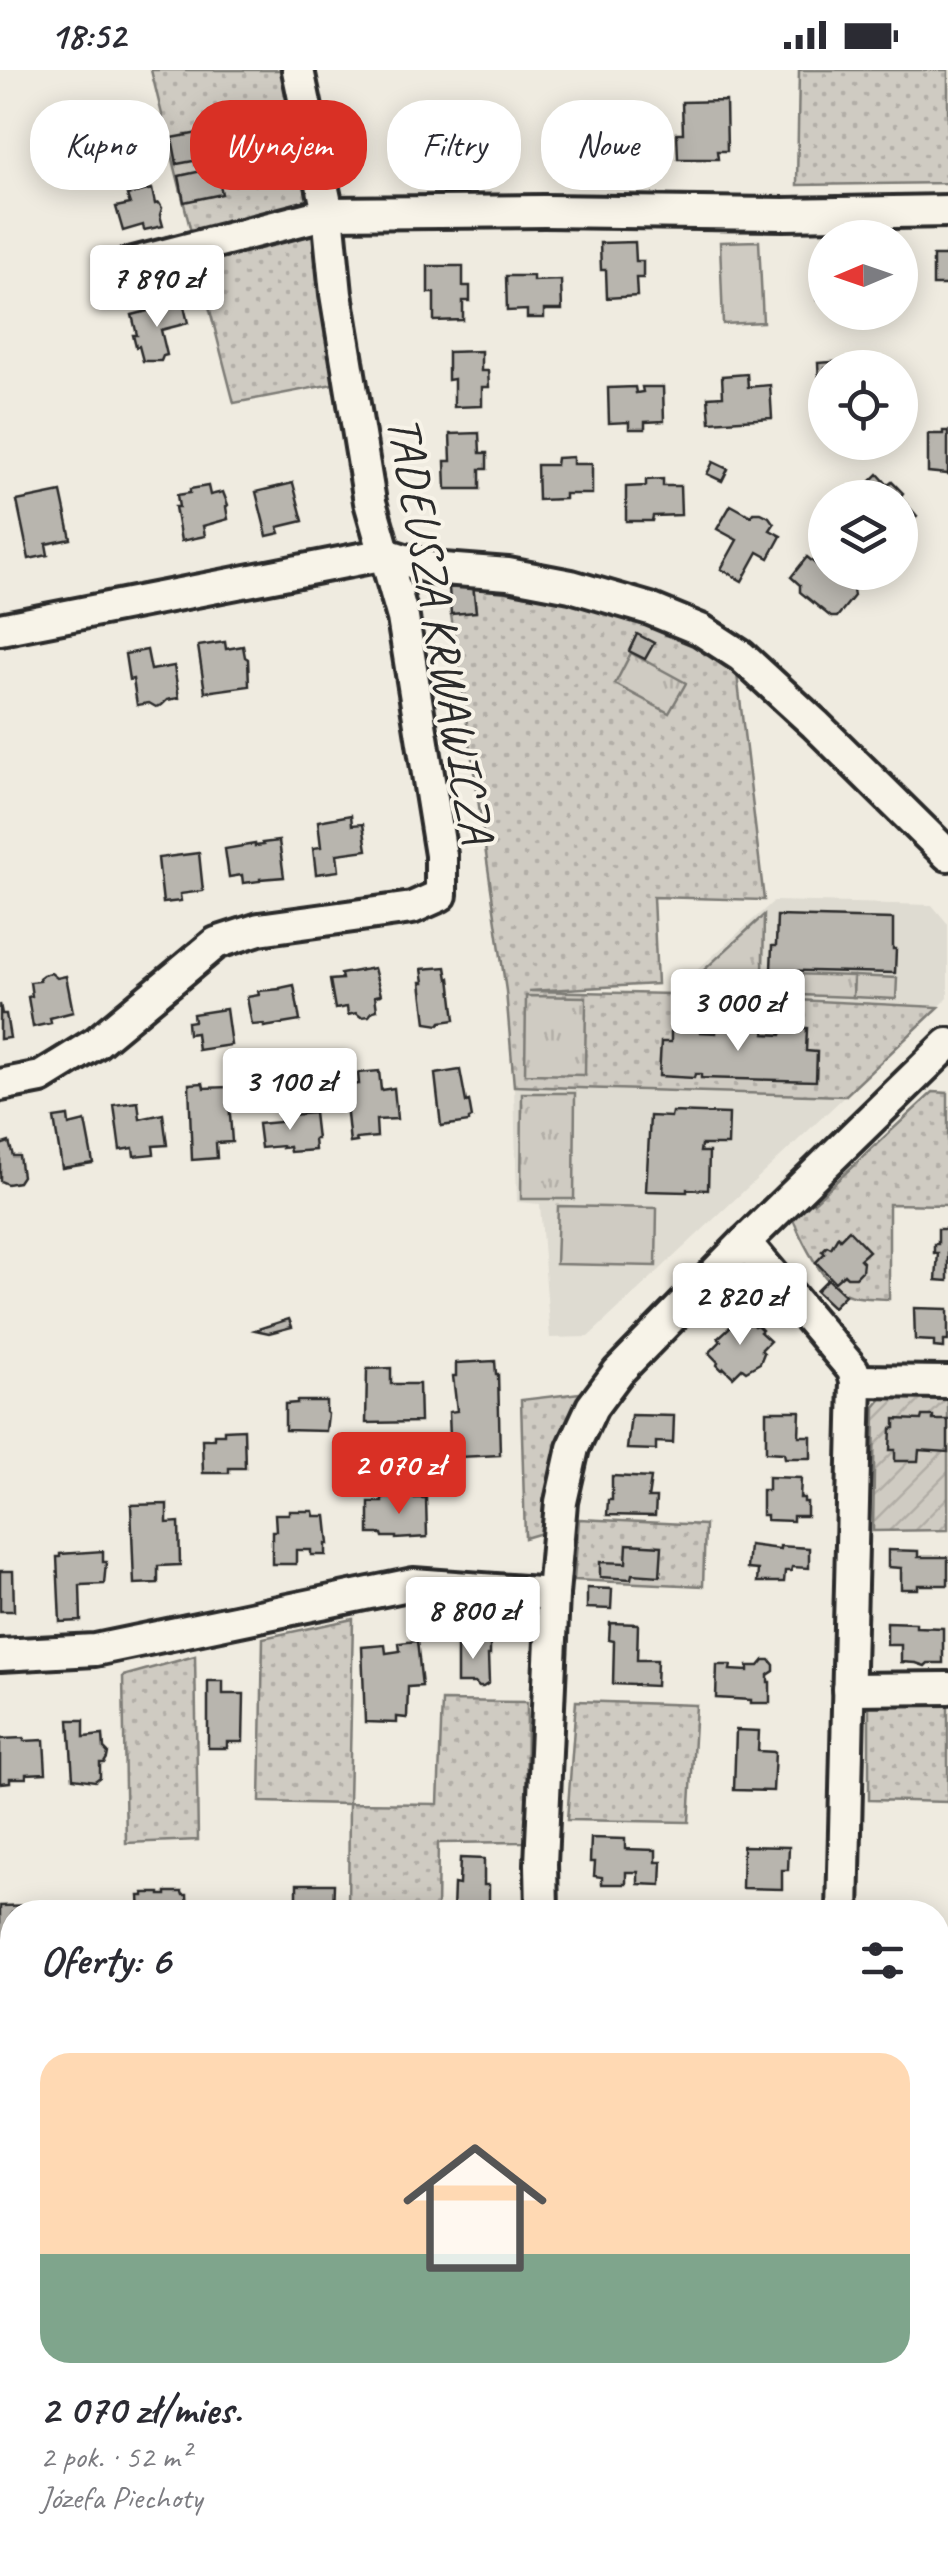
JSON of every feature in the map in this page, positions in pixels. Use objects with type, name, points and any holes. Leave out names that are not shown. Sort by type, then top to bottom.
[{"type":"street","name":"TADEUSZA KRWAWICZA","points":[[0,1085],[41,1077],[96,1043],[216,942],[259,930],[412,908],[441,896],[441,855],[404,618],[370,502],[336,294],[328,213],[298,70]]},
{"type":"street","points":[[126,264],[328,213],[948,211]]},
{"type":"street","points":[[0,629],[386,554],[430,568],[508,574],[571,586],[650,609],[701,630],[741,656],[948,855]]},
{"type":"street","points":[[542,1900],[553,1594],[561,1502],[573,1448],[592,1407],[618,1372],[745,1242],[948,1044]]},
{"type":"street","points":[[745,1242],[854,1370],[856,1382],[843,1900]]},
{"type":"street","points":[[856,1382],[948,1382]]},
{"type":"street","points":[[0,1655],[95,1650],[413,1584],[553,1594]]},
{"type":"street","points":[[848,1689],[948,1688]]},
{"type":"shaded area","points":[[774,901],[932,905],[948,924],[948,998],[939,1007],[670,994]]},
{"type":"shaded area","points":[[514,1086],[845,1096],[588,1337],[550,1338],[540,1204],[517,1202]]},
{"type":"green space","points":[[151,70],[287,70],[293,100],[190,100],[190,190],[313,190],[315,200],[191,232],[170,147],[170,100],[158,100]]},
{"type":"green space","points":[[799,70],[948,70],[948,183],[797,185]]},
{"type":"green space","points":[[314,233],[338,383],[234,403],[197,260]]},
{"type":"green space","points":[[759,241],[763,322],[723,324],[720,242]]},
{"type":"green space","points":[[473,585],[532,586],[688,635],[737,674],[764,900],[653,897],[657,984],[529,991],[939,1007],[845,1096],[514,1086],[506,991],[451,614],[476,611]]},
{"type":"green space","points":[[631,653],[686,683],[669,713],[615,684]]},
{"type":"green space","points":[[764,915],[763,973],[854,976],[853,997],[715,992],[704,970]]},
{"type":"green space","points":[[854,976],[897,978],[896,999],[853,997]]},
{"type":"green space","points":[[526,996],[586,997],[585,1075],[525,1074]]},
{"type":"green space","points":[[933,1092],[948,1093],[948,1205],[889,1204],[889,1299],[849,1295],[823,1274],[793,1219]]},
{"type":"green space","points":[[522,1093],[575,1093],[574,1199],[521,1199]]},
{"type":"green space","points":[[558,1206],[657,1208],[656,1266],[556,1264]]},
{"type":"green space","points":[[580,1393],[551,1465],[542,1533],[525,1538],[521,1400]]},
{"type":"green space","points":[[948,1393],[948,1530],[873,1531],[875,1407],[885,1395]]},
{"type":"green space","points":[[579,1519],[705,1525],[703,1586],[574,1580]]},
{"type":"green space","points":[[353,1619],[349,1803],[438,1804],[442,1701],[527,1702],[526,1842],[438,1843],[437,1900],[348,1900],[349,1804],[260,1802],[263,1638]]},
{"type":"green space","points":[[195,1656],[198,1840],[126,1843],[123,1676]]},
{"type":"green space","points":[[869,1696],[948,1698],[948,1802],[869,1800]]},
{"type":"green space","points":[[576,1701],[696,1705],[689,1822],[567,1820]]},
{"type":"building","points":[[726,101],[727,151],[717,151],[718,159],[678,159],[677,133],[683,133],[682,102]]},
{"type":"building","points":[[190,135],[190,162],[177,164],[172,138]]},
{"type":"building","points":[[190,174],[190,190],[221,190],[222,194],[184,202],[179,176]]},
{"type":"building","points":[[152,190],[155,204],[162,208],[163,226],[144,230],[143,225],[123,231],[116,207],[130,204],[127,195]]},
{"type":"building","points":[[635,242],[636,261],[643,261],[643,278],[636,278],[637,296],[607,298],[600,243]]},
{"type":"building","points":[[946,253],[948,287],[933,285],[933,256]]},
{"type":"building","points":[[428,266],[463,266],[463,286],[470,286],[470,301],[463,301],[463,320],[434,321],[434,293],[428,293]]},
{"type":"building","points":[[506,276],[533,276],[533,281],[561,280],[562,310],[544,310],[544,318],[527,318],[527,310],[507,311]]},
{"type":"building","points":[[183,302],[188,323],[161,330],[167,355],[161,361],[143,361],[133,335],[137,335],[132,315]]},
{"type":"building","points":[[481,351],[481,371],[488,371],[489,387],[482,387],[482,406],[454,407],[454,379],[448,380],[448,352]]},
{"type":"building","points":[[747,374],[748,387],[770,385],[772,418],[710,422],[708,397],[723,396],[722,376]]},
{"type":"building","points":[[635,387],[636,393],[643,392],[642,387],[663,387],[664,421],[645,422],[645,429],[629,429],[629,422],[609,423],[608,388]]},
{"type":"building","points":[[948,431],[948,474],[928,472],[928,434]]},
{"type":"building","points":[[479,433],[480,453],[487,453],[487,469],[480,469],[480,489],[446,489],[445,461],[451,461],[450,434]]},
{"type":"building","points":[[573,457],[573,464],[592,464],[592,494],[538,500],[537,465],[556,465],[557,458]]},
{"type":"building","points":[[713,462],[728,469],[722,481],[707,474]]},
{"type":"building","points":[[663,479],[663,486],[680,486],[681,515],[626,521],[626,487],[646,486],[646,480]]},
{"type":"building","points":[[293,483],[303,521],[278,527],[280,533],[267,536],[256,492]]},
{"type":"building","points":[[208,486],[210,495],[223,492],[228,519],[203,526],[205,536],[181,541],[175,507],[179,507],[177,495]]},
{"type":"building","points":[[61,492],[71,539],[46,544],[48,555],[29,559],[17,501]]},
{"type":"building","points":[[731,505],[751,516],[761,513],[769,517],[774,524],[770,530],[781,536],[769,558],[758,552],[742,581],[721,569],[737,540],[717,529]]},
{"type":"building","points":[[807,557],[808,590],[853,590],[854,596],[837,617],[831,617],[800,592],[800,585],[791,577]]},
{"type":"building","points":[[473,585],[476,612],[451,614],[449,588]]},
{"type":"building","points":[[637,634],[654,643],[645,659],[629,651]]},
{"type":"building","points":[[225,642],[226,649],[243,646],[248,659],[249,686],[205,692],[198,646]]},
{"type":"building","points":[[147,650],[151,670],[174,666],[179,698],[156,707],[149,703],[137,705],[133,679],[129,680],[125,654]]},
{"type":"building","points":[[351,815],[352,825],[363,824],[367,850],[337,854],[339,871],[316,874],[313,848],[321,847],[318,821]]},
{"type":"building","points":[[279,841],[284,877],[243,883],[242,875],[229,877],[225,849]]},
{"type":"building","points":[[199,853],[203,891],[180,894],[181,901],[163,903],[158,858]]},
{"type":"building","points":[[777,916],[893,919],[895,973],[771,970]]},
{"type":"building","points":[[446,967],[455,1020],[439,1025],[426,1023],[422,969]]},
{"type":"building","points":[[374,968],[381,995],[375,996],[377,1010],[361,1017],[356,1013],[348,1015],[347,1007],[335,1009],[330,980]]},
{"type":"building","points":[[51,973],[57,978],[66,976],[73,1012],[33,1027],[30,982],[40,981],[43,975]]},
{"type":"building","points":[[294,985],[300,1021],[252,1025],[247,997],[259,995],[258,991]]},
{"type":"building","points":[[0,1004],[2,1014],[6,1014],[10,1038],[0,1039]]},
{"type":"building","points":[[226,1009],[231,1045],[198,1050],[196,1033],[188,1034],[187,1022],[194,1021],[193,1014]]},
{"type":"building","points":[[671,1025],[699,1025],[700,1032],[716,1033],[716,1026],[765,1027],[765,1034],[781,1035],[783,1028],[807,1028],[806,1051],[817,1052],[816,1081],[701,1078],[701,1074],[694,1078],[659,1076],[661,1042],[671,1042]]},
{"type":"building","points":[[460,1070],[472,1118],[469,1122],[441,1126],[435,1074]]},
{"type":"building","points":[[379,1071],[381,1090],[394,1088],[397,1119],[376,1120],[377,1137],[350,1143],[344,1086],[359,1084],[358,1073]]},
{"type":"building","points":[[203,1083],[204,1088],[228,1087],[232,1142],[216,1143],[217,1158],[192,1160],[189,1084]]},
{"type":"building","points":[[138,1102],[140,1119],[163,1114],[167,1145],[153,1146],[154,1154],[134,1156],[133,1148],[120,1150],[114,1105]]},
{"type":"building","points":[[672,1112],[729,1114],[728,1145],[701,1145],[700,1152],[709,1152],[708,1190],[646,1191],[650,1116],[671,1117]]},
{"type":"building","points":[[314,1113],[315,1150],[261,1148],[258,1124],[280,1122],[279,1116]]},
{"type":"building","points":[[68,1116],[69,1125],[85,1121],[93,1163],[62,1168],[54,1118]]},
{"type":"building","points":[[9,1142],[13,1156],[19,1156],[22,1176],[18,1182],[7,1184],[0,1181],[0,1145]]},
{"type":"building","points":[[938,1229],[948,1229],[948,1281],[936,1280],[938,1253],[934,1253],[934,1244],[938,1244]]},
{"type":"building","points":[[849,1230],[869,1251],[860,1259],[862,1271],[856,1277],[844,1274],[835,1282],[816,1262],[827,1246],[831,1248],[838,1236],[840,1239]]},
{"type":"building","points":[[828,1279],[845,1295],[833,1307],[816,1291]]},
{"type":"building","points":[[914,1308],[948,1309],[948,1341],[944,1341],[944,1348],[934,1347],[934,1341],[915,1340]]},
{"type":"building","points":[[745,1317],[770,1341],[761,1350],[764,1353],[760,1363],[746,1371],[742,1368],[733,1377],[709,1353],[721,1341],[718,1338]]},
{"type":"building","points":[[289,1319],[292,1327],[269,1333],[255,1330]]},
{"type":"building","points":[[495,1361],[500,1455],[459,1457],[458,1438],[450,1438],[449,1412],[457,1411],[453,1376],[456,1363]]},
{"type":"building","points":[[391,1368],[391,1384],[419,1384],[420,1422],[366,1423],[367,1369]]},
{"type":"building","points":[[326,1401],[326,1431],[285,1430],[285,1404]]},
{"type":"building","points":[[766,1411],[800,1411],[799,1436],[811,1436],[811,1458],[785,1458],[784,1453],[766,1452]]},
{"type":"building","points":[[631,1415],[674,1416],[673,1443],[656,1442],[656,1450],[627,1449]]},
{"type":"building","points":[[922,1416],[948,1420],[948,1452],[919,1450],[918,1461],[895,1461],[895,1450],[890,1450],[895,1419],[921,1420]]},
{"type":"building","points":[[244,1429],[245,1468],[229,1468],[229,1473],[203,1473],[202,1439],[214,1439],[214,1434],[224,1434],[224,1430]]},
{"type":"building","points":[[612,1476],[651,1478],[648,1498],[656,1498],[655,1516],[607,1515],[608,1500],[612,1500]]},
{"type":"building","points":[[768,1477],[801,1478],[800,1498],[807,1502],[807,1516],[793,1516],[793,1521],[767,1520],[767,1515],[762,1515],[762,1490],[768,1490]]},
{"type":"building","points":[[400,1494],[426,1498],[427,1537],[396,1539],[369,1534],[369,1502],[382,1502],[382,1498]]},
{"type":"building","points":[[167,1504],[167,1523],[179,1522],[180,1565],[158,1566],[158,1583],[134,1584],[131,1505]]},
{"type":"building","points":[[313,1511],[314,1516],[326,1516],[326,1555],[296,1550],[296,1564],[272,1564],[275,1514]]},
{"type":"building","points":[[627,1544],[662,1546],[660,1576],[600,1577],[600,1562],[626,1563]]},
{"type":"building","points":[[749,1545],[809,1548],[809,1568],[792,1567],[785,1571],[784,1582],[757,1582],[758,1570],[747,1569]]},
{"type":"building","points":[[888,1550],[918,1551],[918,1557],[948,1557],[948,1585],[901,1589],[901,1568],[888,1567]]},
{"type":"building","points":[[103,1551],[104,1584],[80,1585],[81,1621],[60,1622],[57,1557]]},
{"type":"building","points":[[0,1571],[13,1571],[14,1611],[0,1611]]},
{"type":"building","points":[[587,1588],[612,1589],[611,1609],[587,1608]]},
{"type":"building","points":[[478,1612],[516,1612],[516,1636],[478,1635]]},
{"type":"building","points":[[887,1622],[943,1628],[943,1663],[925,1666],[901,1662],[901,1645],[887,1645]]},
{"type":"building","points":[[610,1623],[638,1624],[637,1660],[657,1660],[656,1686],[613,1684],[614,1641],[609,1640]]},
{"type":"building","points":[[417,1641],[422,1686],[408,1687],[407,1718],[397,1717],[397,1723],[365,1722],[362,1647],[385,1645],[386,1653],[400,1651],[399,1643]]},
{"type":"building","points":[[457,1641],[490,1641],[489,1683],[483,1687],[457,1683]]},
{"type":"building","points":[[764,1660],[774,1665],[774,1671],[768,1675],[770,1703],[716,1698],[717,1665],[748,1671],[748,1666],[759,1666]]},
{"type":"building","points":[[208,1681],[223,1681],[223,1694],[244,1694],[243,1742],[227,1742],[227,1748],[208,1748]]},
{"type":"building","points":[[69,1720],[84,1720],[84,1737],[103,1735],[108,1753],[104,1763],[100,1763],[100,1777],[95,1781],[73,1778]]},
{"type":"building","points":[[736,1730],[759,1731],[758,1751],[775,1752],[773,1791],[734,1790]]},
{"type":"building","points":[[0,1739],[44,1740],[46,1773],[26,1774],[26,1778],[10,1778],[10,1782],[0,1783]]},
{"type":"building","points":[[591,1838],[625,1839],[625,1849],[656,1850],[656,1862],[662,1862],[661,1885],[638,1884],[638,1872],[626,1872],[626,1884],[602,1884],[602,1877],[594,1876],[595,1862],[590,1862]]},
{"type":"building","points":[[743,1846],[789,1847],[788,1870],[782,1870],[782,1889],[742,1888]]},
{"type":"building","points":[[460,1858],[484,1859],[484,1885],[489,1885],[489,1900],[453,1900],[454,1884],[459,1885]]},
{"type":"building","points":[[297,1884],[334,1884],[333,1900],[297,1900]]},
{"type":"building","points":[[182,1892],[187,1900],[139,1900],[144,1893]]}]
